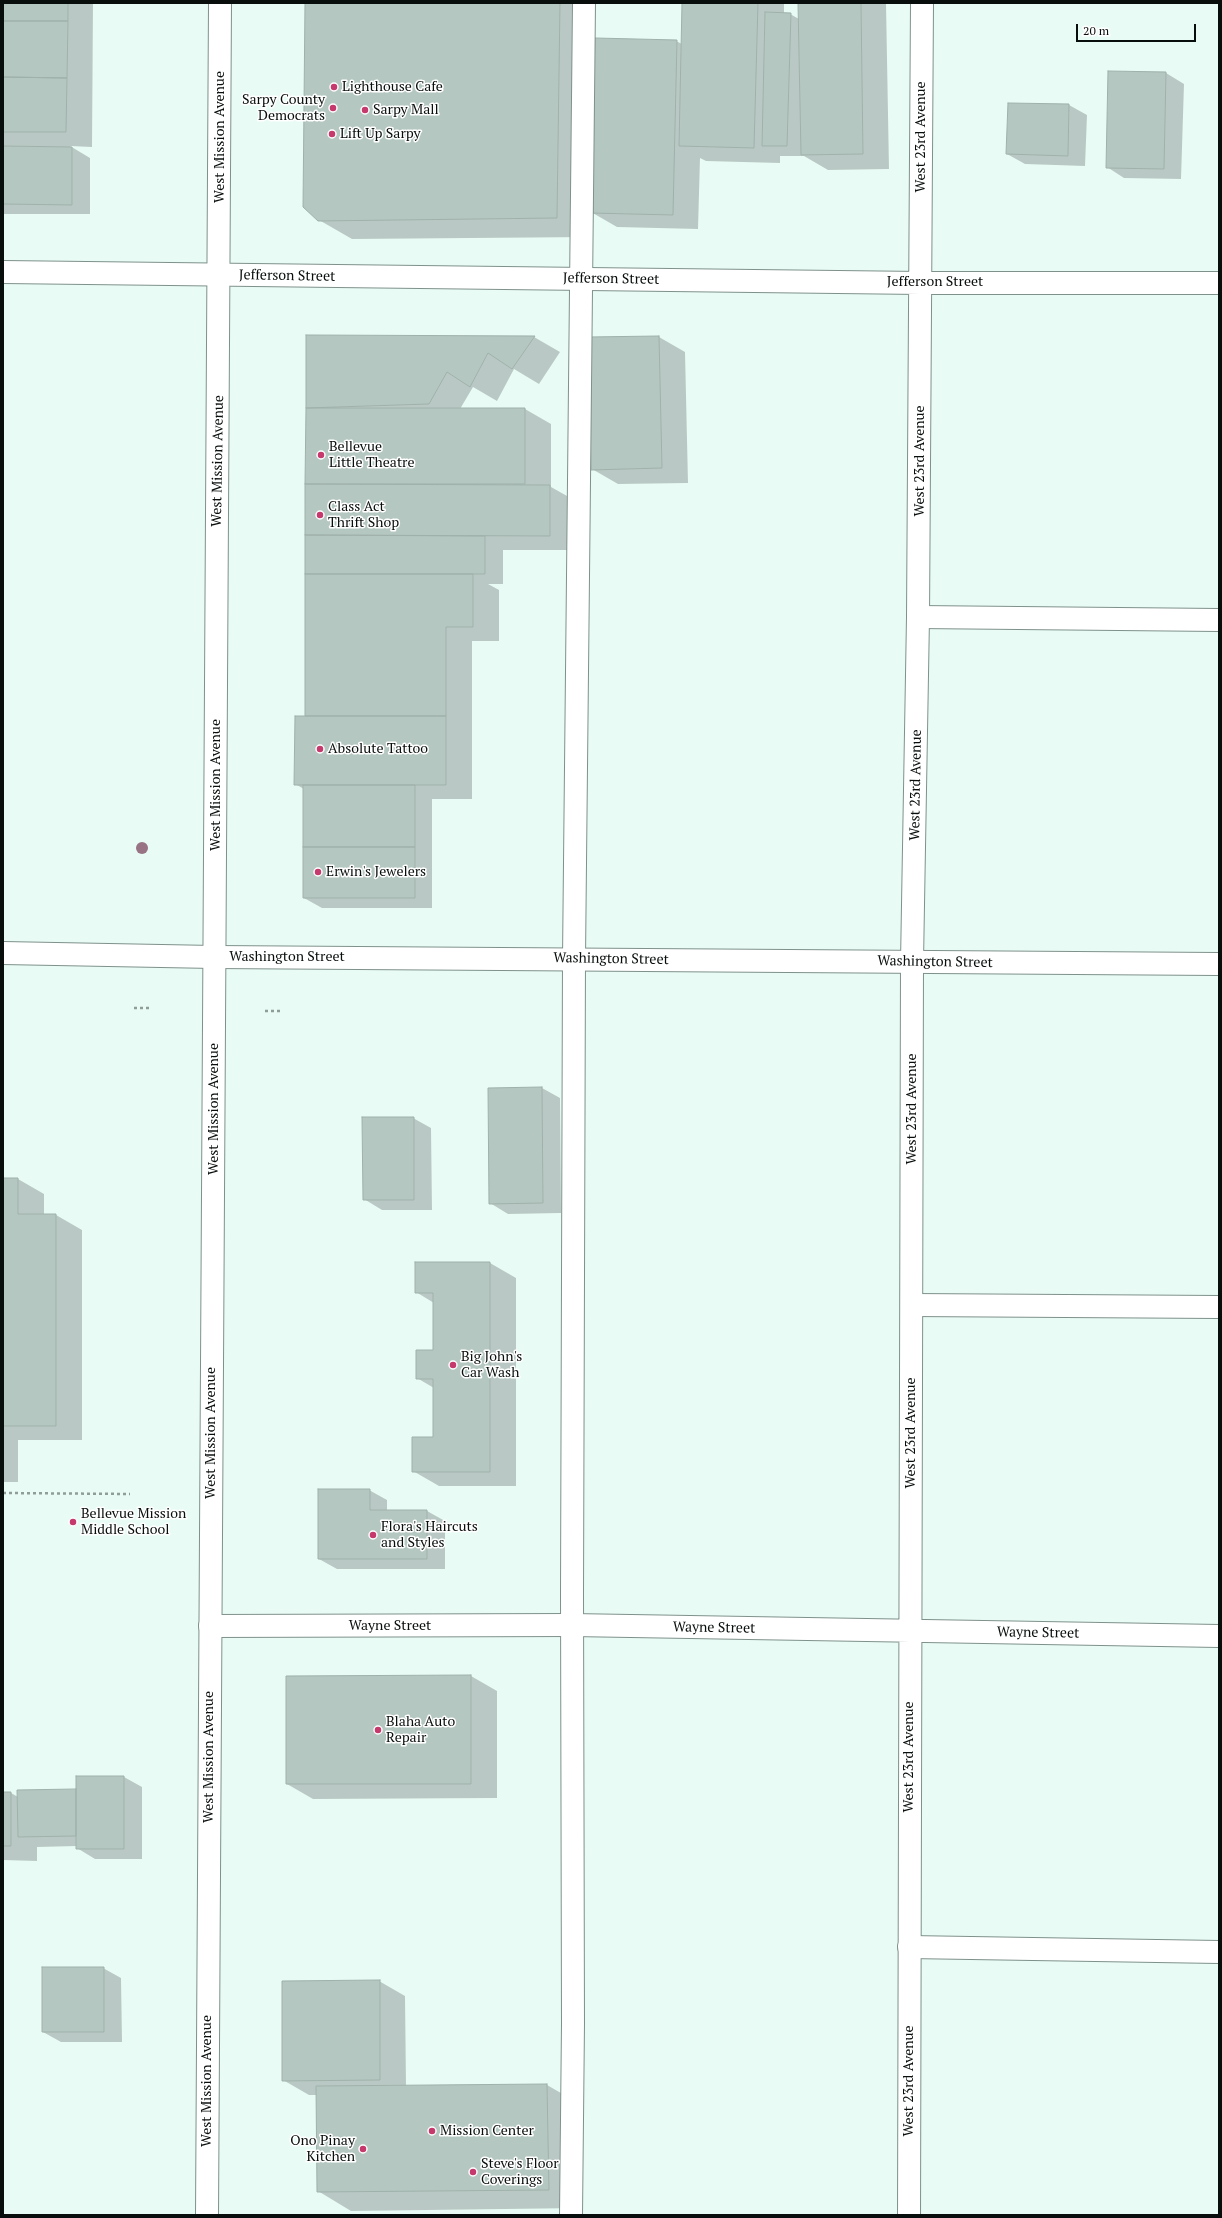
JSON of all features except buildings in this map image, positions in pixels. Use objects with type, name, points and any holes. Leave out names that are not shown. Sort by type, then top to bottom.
[{"type":"street","name":"West Mission Avenue","points":[[206,2215],[220,275],[220,3]]},
{"type":"street","points":[[571,2215],[573,2023],[572,1626],[574,958],[584,3]]},
{"type":"street","name":"West 23rd Avenue","points":[[909,2215],[909,1631],[912,1305],[912,962],[918,617],[922,3]]},
{"type":"street","name":"Jefferson Street","points":[[3,272],[921,283],[1219,283]]},
{"type":"street","points":[[918,617],[1219,620]]},
{"type":"street","name":"Washington Street","points":[[3,953],[214,957],[574,958],[1219,964]]},
{"type":"street","points":[[912,1305],[1219,1307]]},
{"type":"street","name":"Wayne Street","points":[[210,1626],[572,1626],[1219,1636]]},
{"type":"street","points":[[909,1947],[1219,1952]]},
{"type":"path","points":[[134,1008],[150,1008]]},
{"type":"path","points":[[265,1010],[283,1011]]},
{"type":"path","points":[[3,1493],[130,1494]]},
{"type":"place","name":"Lighthouse Cafe","points":[[334,87]]},
{"type":"place","name":"Sarpy County Democrats","points":[[333,108]]},
{"type":"place","name":"Sarpy Mall","points":[[365,110]]},
{"type":"place","name":"Lift Up Sarpy","points":[[332,134]]},
{"type":"place","name":"Bellevue Little Theatre","points":[[321,455]]},
{"type":"place","name":"Class Act Thrift Shop","points":[[320,515]]},
{"type":"place","name":"Absolute Tattoo","points":[[320,749]]},
{"type":"place","name":"Erwin's Jewelers","points":[[318,872]]},
{"type":"place","name":"Big John's Car Wash","points":[[453,1365]]},
{"type":"place","name":"Bellevue Mission Middle School","points":[[73,1522]]},
{"type":"place","name":"Flora's Haircuts and Styles","points":[[373,1535]]},
{"type":"place","name":"Blaha Auto Repair","points":[[378,1730]]},
{"type":"place","name":"Mission Center","points":[[432,2131]]},
{"type":"place","name":"Ono Pinay Kitchen","points":[[363,2149]]},
{"type":"place","name":"Steve's Floor Coverings","points":[[473,2172]]}]
